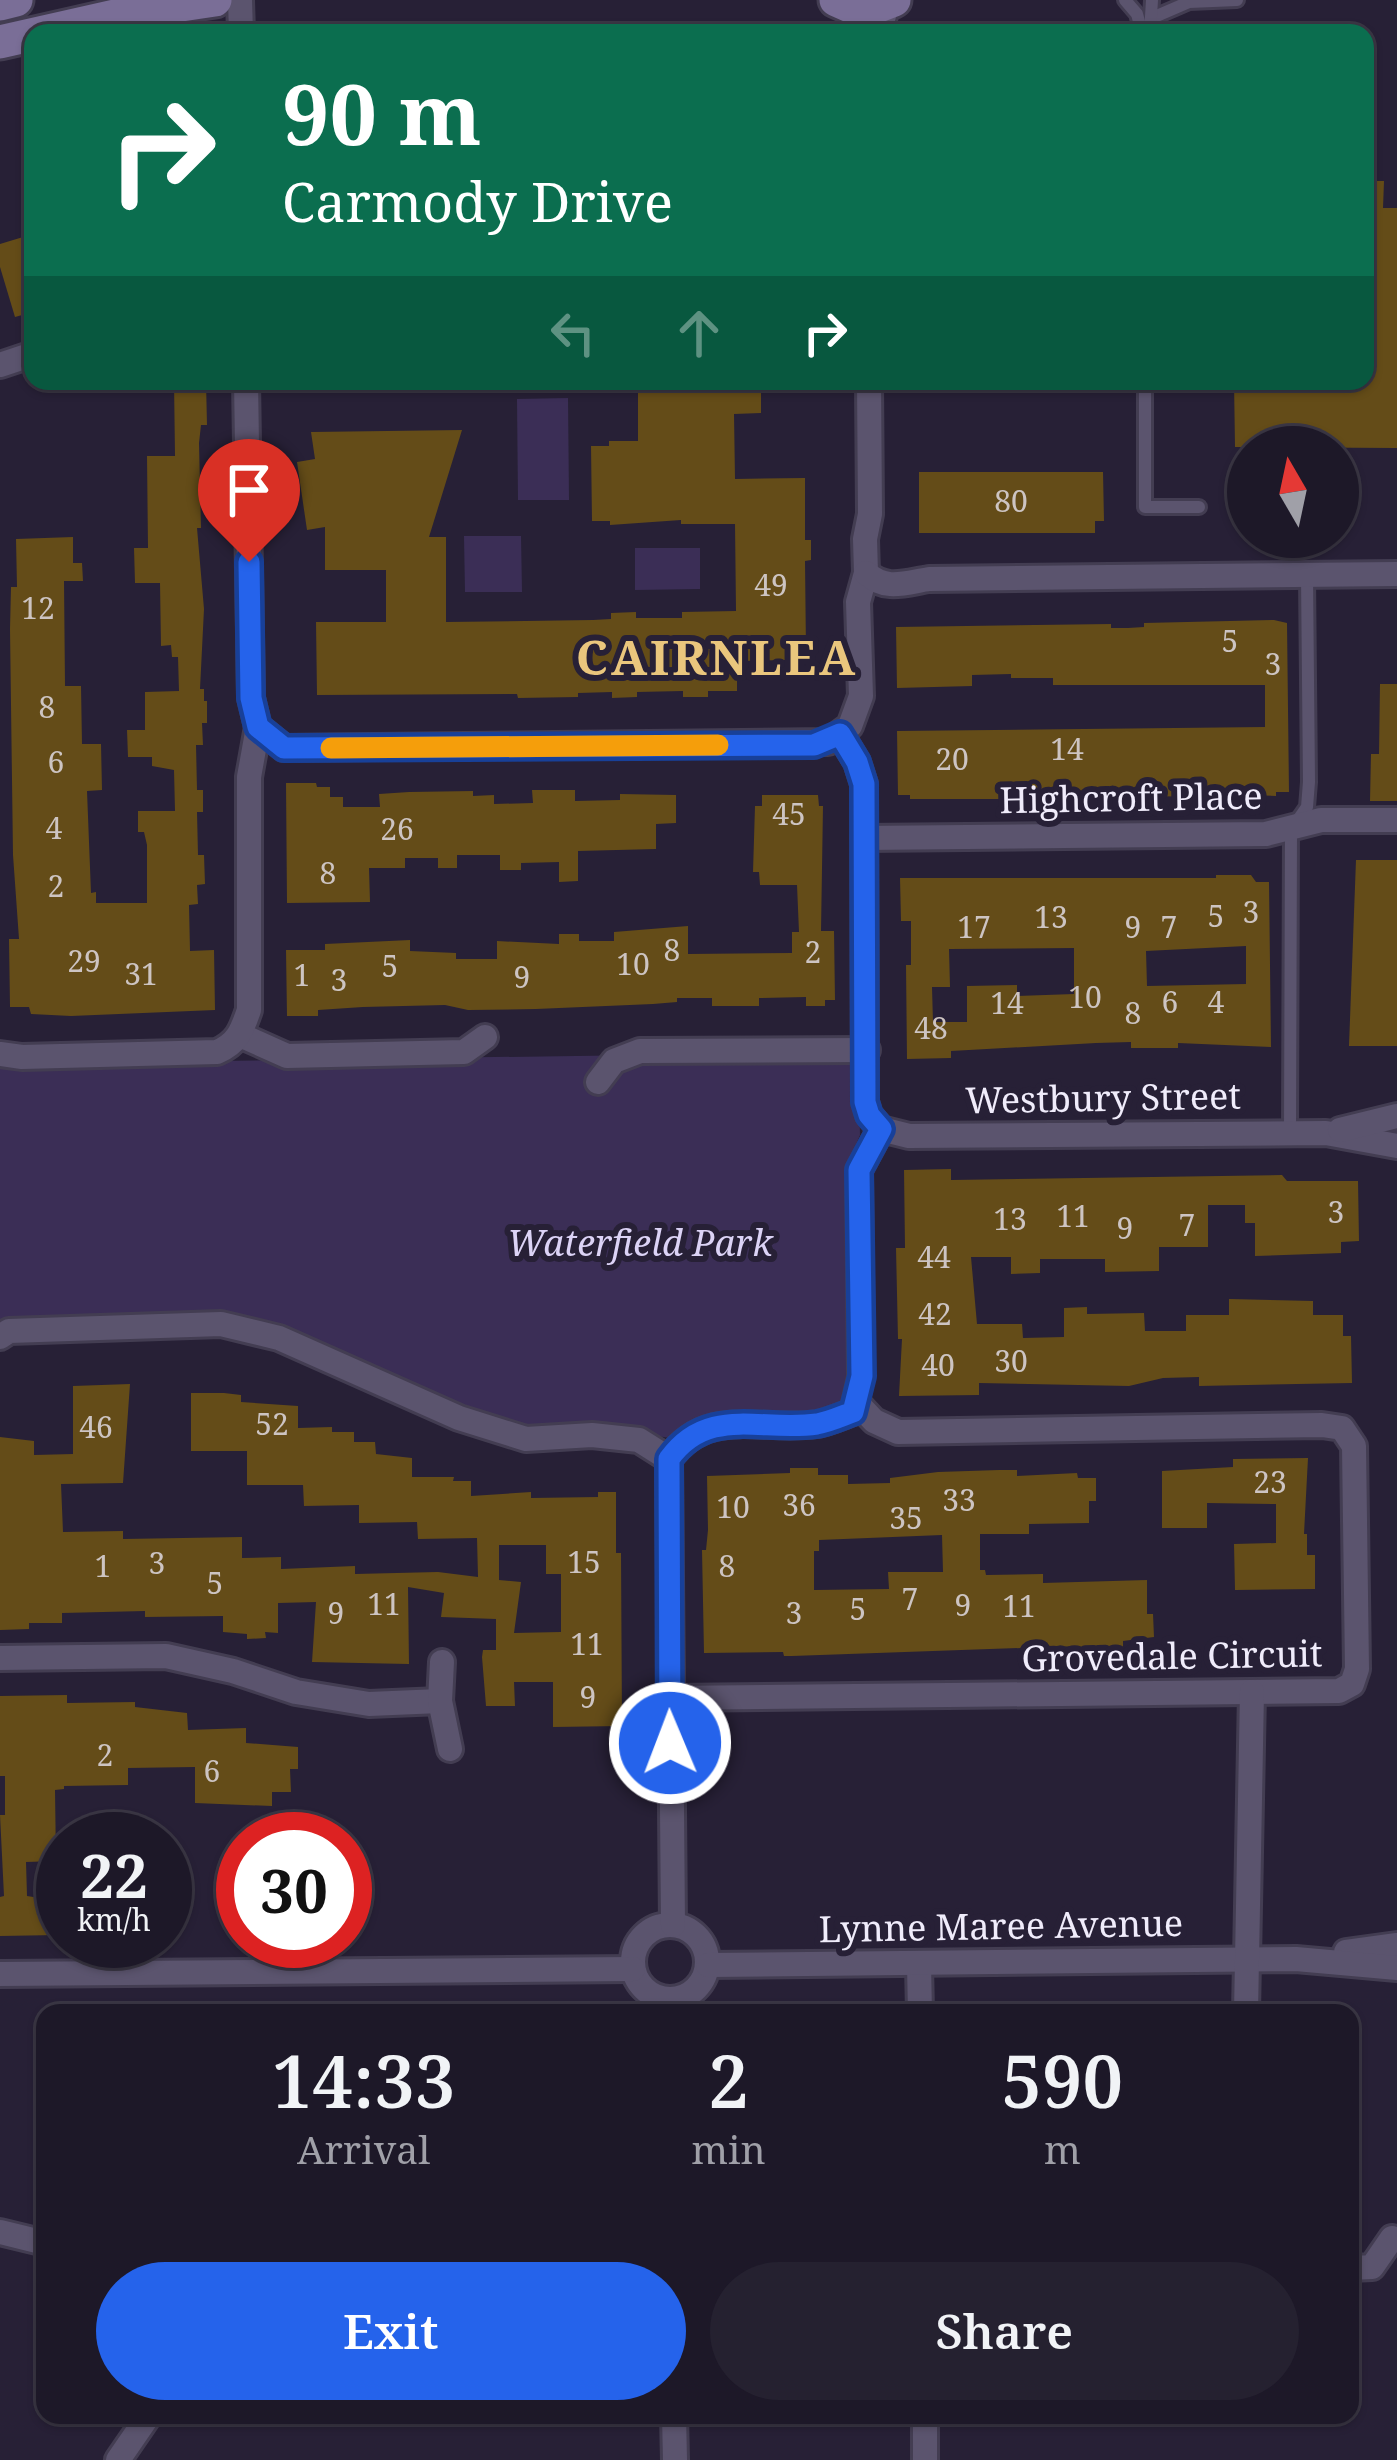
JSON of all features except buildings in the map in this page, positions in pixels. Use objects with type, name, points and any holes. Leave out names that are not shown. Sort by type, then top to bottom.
[{"type":"main road","points":[[0,4],[16,0]]},
{"type":"main road","points":[[82,24],[215,0]]},
{"type":"main road","points":[[842,12],[886,13]]},
{"type":"street","points":[[0,1054],[217,1052],[240,1035],[249,1010],[249,777],[258,727],[251,698],[246,390]]},
{"type":"street","points":[[258,727],[284,748],[814,745],[840,734],[850,726],[861,696],[861,632],[876,576],[870,514],[869,390]]},
{"type":"street","points":[[876,576],[1397,574]]},
{"type":"street","points":[[673,1925],[669,1459],[684,1438],[716,1425],[818,1424],[853,1412],[862,1376],[859,1170],[881,1129],[865,1102],[864,784],[840,734]]},
{"type":"street","name":"Highcroft Place","points":[[864,838],[1266,834],[1321,820],[1397,820]]},
{"type":"street","points":[[240,1035],[287,1056],[464,1052],[485,1037]]},
{"type":"street","points":[[598,1082],[614,1061],[640,1051],[867,1049]]},
{"type":"street","name":"Westbury Street","points":[[1326,1133],[1397,1116]]},
{"type":"street","name":"Westbury Street","points":[[881,1129],[909,1136],[1326,1133],[1397,1146]]},
{"type":"street","points":[[0,1337],[9,1331],[221,1324],[279,1338],[459,1418],[526,1439],[592,1435],[639,1440],[669,1459]]},
{"type":"street","name":"Grovedale Circuit","points":[[670,1698],[1340,1691],[1352,1684],[1358,1669],[1354,1446],[1342,1429],[1322,1425],[898,1432],[874,1421],[858,1404]]},
{"type":"street","points":[[0,1658],[166,1656],[296,1692],[369,1704],[440,1701]]},
{"type":"street","points":[[442,1662],[440,1701],[450,1749]]},
{"type":"street","points":[[1246,2004],[1252,1692]]},
{"type":"street","points":[[667,2004],[646,1991],[633,1969],[637,1944],[646,1934],[673,1925],[696,1935],[708,1965],[693,1992],[673,2004]]},
{"type":"street","name":"Lynne Maree Avenue","points":[[1296,1959],[1397,1946]]},
{"type":"street","name":"Lynne Maree Avenue","points":[[708,1965],[1296,1959],[1397,1968]]},
{"type":"street","points":[[919,1964],[920,2004]]},
{"type":"street","points":[[0,1974],[633,1969]]},
{"type":"street","points":[[0,2232],[36,2241]]},
{"type":"street","points":[[1359,2268],[1372,2267],[1392,2238]]},
{"type":"street","points":[[118,2460],[142,2424]]},
{"type":"street","points":[[674,2424],[675,2460]]},
{"type":"street","points":[[925,2424],[926,2460]]},
{"type":"lane","points":[[1125,0],[1145,24]]},
{"type":"lane","points":[[1153,24],[1176,4],[1237,0]]},
{"type":"lane","points":[[1145,390],[1145,507],[1199,507]]},
{"type":"lane","points":[[1290,1132],[1292,830],[1307,807],[1309,782],[1307,576]]},
{"type":"green space","points":[[568,398],[569,500],[518,500],[517,399]]},
{"type":"green space","points":[[464,536],[521,536],[522,592],[465,592]]},
{"type":"green space","points":[[635,548],[700,548],[700,589],[635,590]]},
{"type":"green space","name":"Waterfield Park","points":[[858,1052],[860,1135],[849,1161],[852,1387],[847,1398],[820,1412],[717,1415],[670,1438],[589,1426],[530,1431],[466,1411],[220,1312],[0,1320],[0,1064]]},
{"type":"slow traffic","points":[[331,748],[718,745]]},
{"type":"district","name":"CAIRNLEA","points":[[717,658]]},
{"type":"route","points":[[249,562],[251,698],[258,727],[284,748],[814,745],[840,734],[857,762],[864,784],[865,1102],[881,1129],[859,1170],[862,1376],[858,1404],[853,1412],[818,1424],[716,1425],[684,1438],[669,1459],[670,1743]]}]
